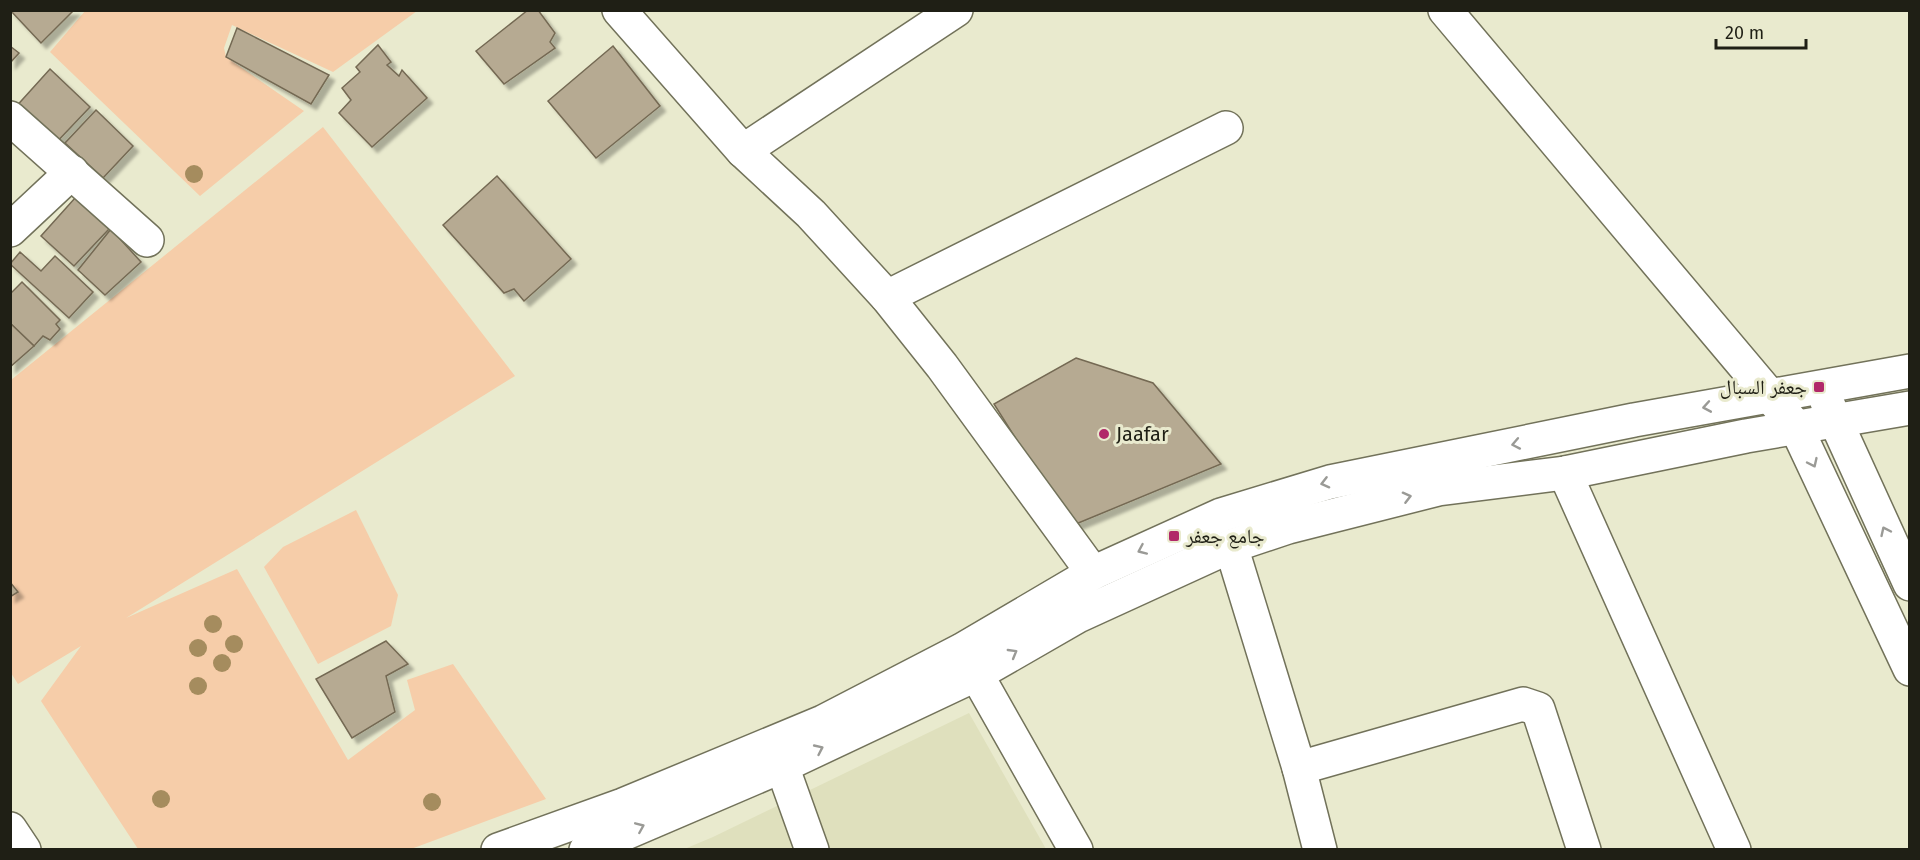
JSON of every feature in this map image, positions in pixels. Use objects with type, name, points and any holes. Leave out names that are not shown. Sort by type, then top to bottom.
[{"type":"street","points":[[619,10],[743,151],[811,214],[887,297],[942,366],[1093,573]]},
{"type":"street","points":[[743,151],[956,10]]},
{"type":"street","points":[[1445,10],[1796,427],[1910,669]]},
{"type":"street","points":[[10,118],[147,240]]},
{"type":"street","points":[[887,297],[1226,128]]},
{"type":"street","points":[[10,230],[72,172]]},
{"type":"street","points":[[586,849],[782,766],[969,662],[1093,573],[1221,514],[1286,493],[1622,422],[1910,371]]},
{"type":"street","points":[[1821,387],[1910,584]]},
{"type":"street","points":[[498,849],[623,805],[1078,616],[1231,546],[1288,527],[1438,489],[1565,473],[1796,427],[1910,408]]},
{"type":"street","points":[[1565,473],[1734,849]]},
{"type":"street","points":[[1231,546],[1299,768],[1320,849]]},
{"type":"street","points":[[969,662],[1076,849]]},
{"type":"street","points":[[1299,768],[1523,704],[1538,709],[1584,849]]},
{"type":"street","points":[[782,766],[812,849]]},
{"type":"street","points":[[10,829],[24,849]]},
{"type":"shaded area","points":[[85,11],[417,11],[333,72],[232,25],[224,48],[226,57],[304,111],[200,196],[50,52]]},
{"type":"shaded area","points":[[323,127],[515,376],[126,618],[237,569],[348,760],[415,710],[407,680],[453,664],[546,799],[411,849],[138,849],[41,701],[81,646],[18,684],[11,673],[10,597],[18,592],[10,582],[11,380]]},
{"type":"shaded area","points":[[356,510],[398,595],[391,626],[318,664],[264,567],[283,547]]},
{"type":"shaded area","points":[[969,713],[1046,849],[682,850],[713,837]]},
{"type":"building","points":[[10,10],[74,10],[41,43]]},
{"type":"building","points":[[528,10],[538,10],[555,33],[550,42],[555,48],[504,84],[476,51]]},
{"type":"building","points":[[237,28],[329,75],[311,104],[226,57]]},
{"type":"building","points":[[378,45],[391,62],[387,65],[399,76],[402,70],[427,98],[372,147],[339,113],[351,100],[342,88],[360,72],[356,67]]},
{"type":"building","points":[[10,46],[19,53],[10,63]]},
{"type":"building","points":[[613,46],[660,106],[596,158],[548,101]]},
{"type":"building","points":[[50,69],[90,107],[52,147],[13,110]]},
{"type":"building","points":[[96,110],[133,146],[103,178],[65,143]]},
{"type":"building","points":[[497,176],[571,259],[524,301],[514,289],[504,293],[443,225]]},
{"type":"building","points":[[75,198],[109,229],[74,266],[41,236]]},
{"type":"building","points":[[111,229],[141,262],[105,295],[78,270]]},
{"type":"building","points":[[20,252],[41,271],[55,256],[93,292],[69,318],[10,264]]},
{"type":"building","points":[[22,282],[60,320],[56,324],[60,329],[50,340],[43,336],[34,346],[10,323],[10,294]]},
{"type":"building","points":[[10,323],[34,346],[10,367]]},
{"type":"building","name":"Jaafar","points":[[1076,358],[1153,383],[1221,464],[1071,526],[994,404]]},
{"type":"building","points":[[10,582],[18,592],[10,597]]},
{"type":"building","points":[[386,641],[408,664],[386,676],[395,712],[352,738],[316,679]]},
{"type":"place","name":"جعفر السبال","points":[[1819,387]]},
{"type":"place","name":"Jaafar","points":[[1104,434]]},
{"type":"place","name":"جامع جعفر","points":[[1174,536]]}]
